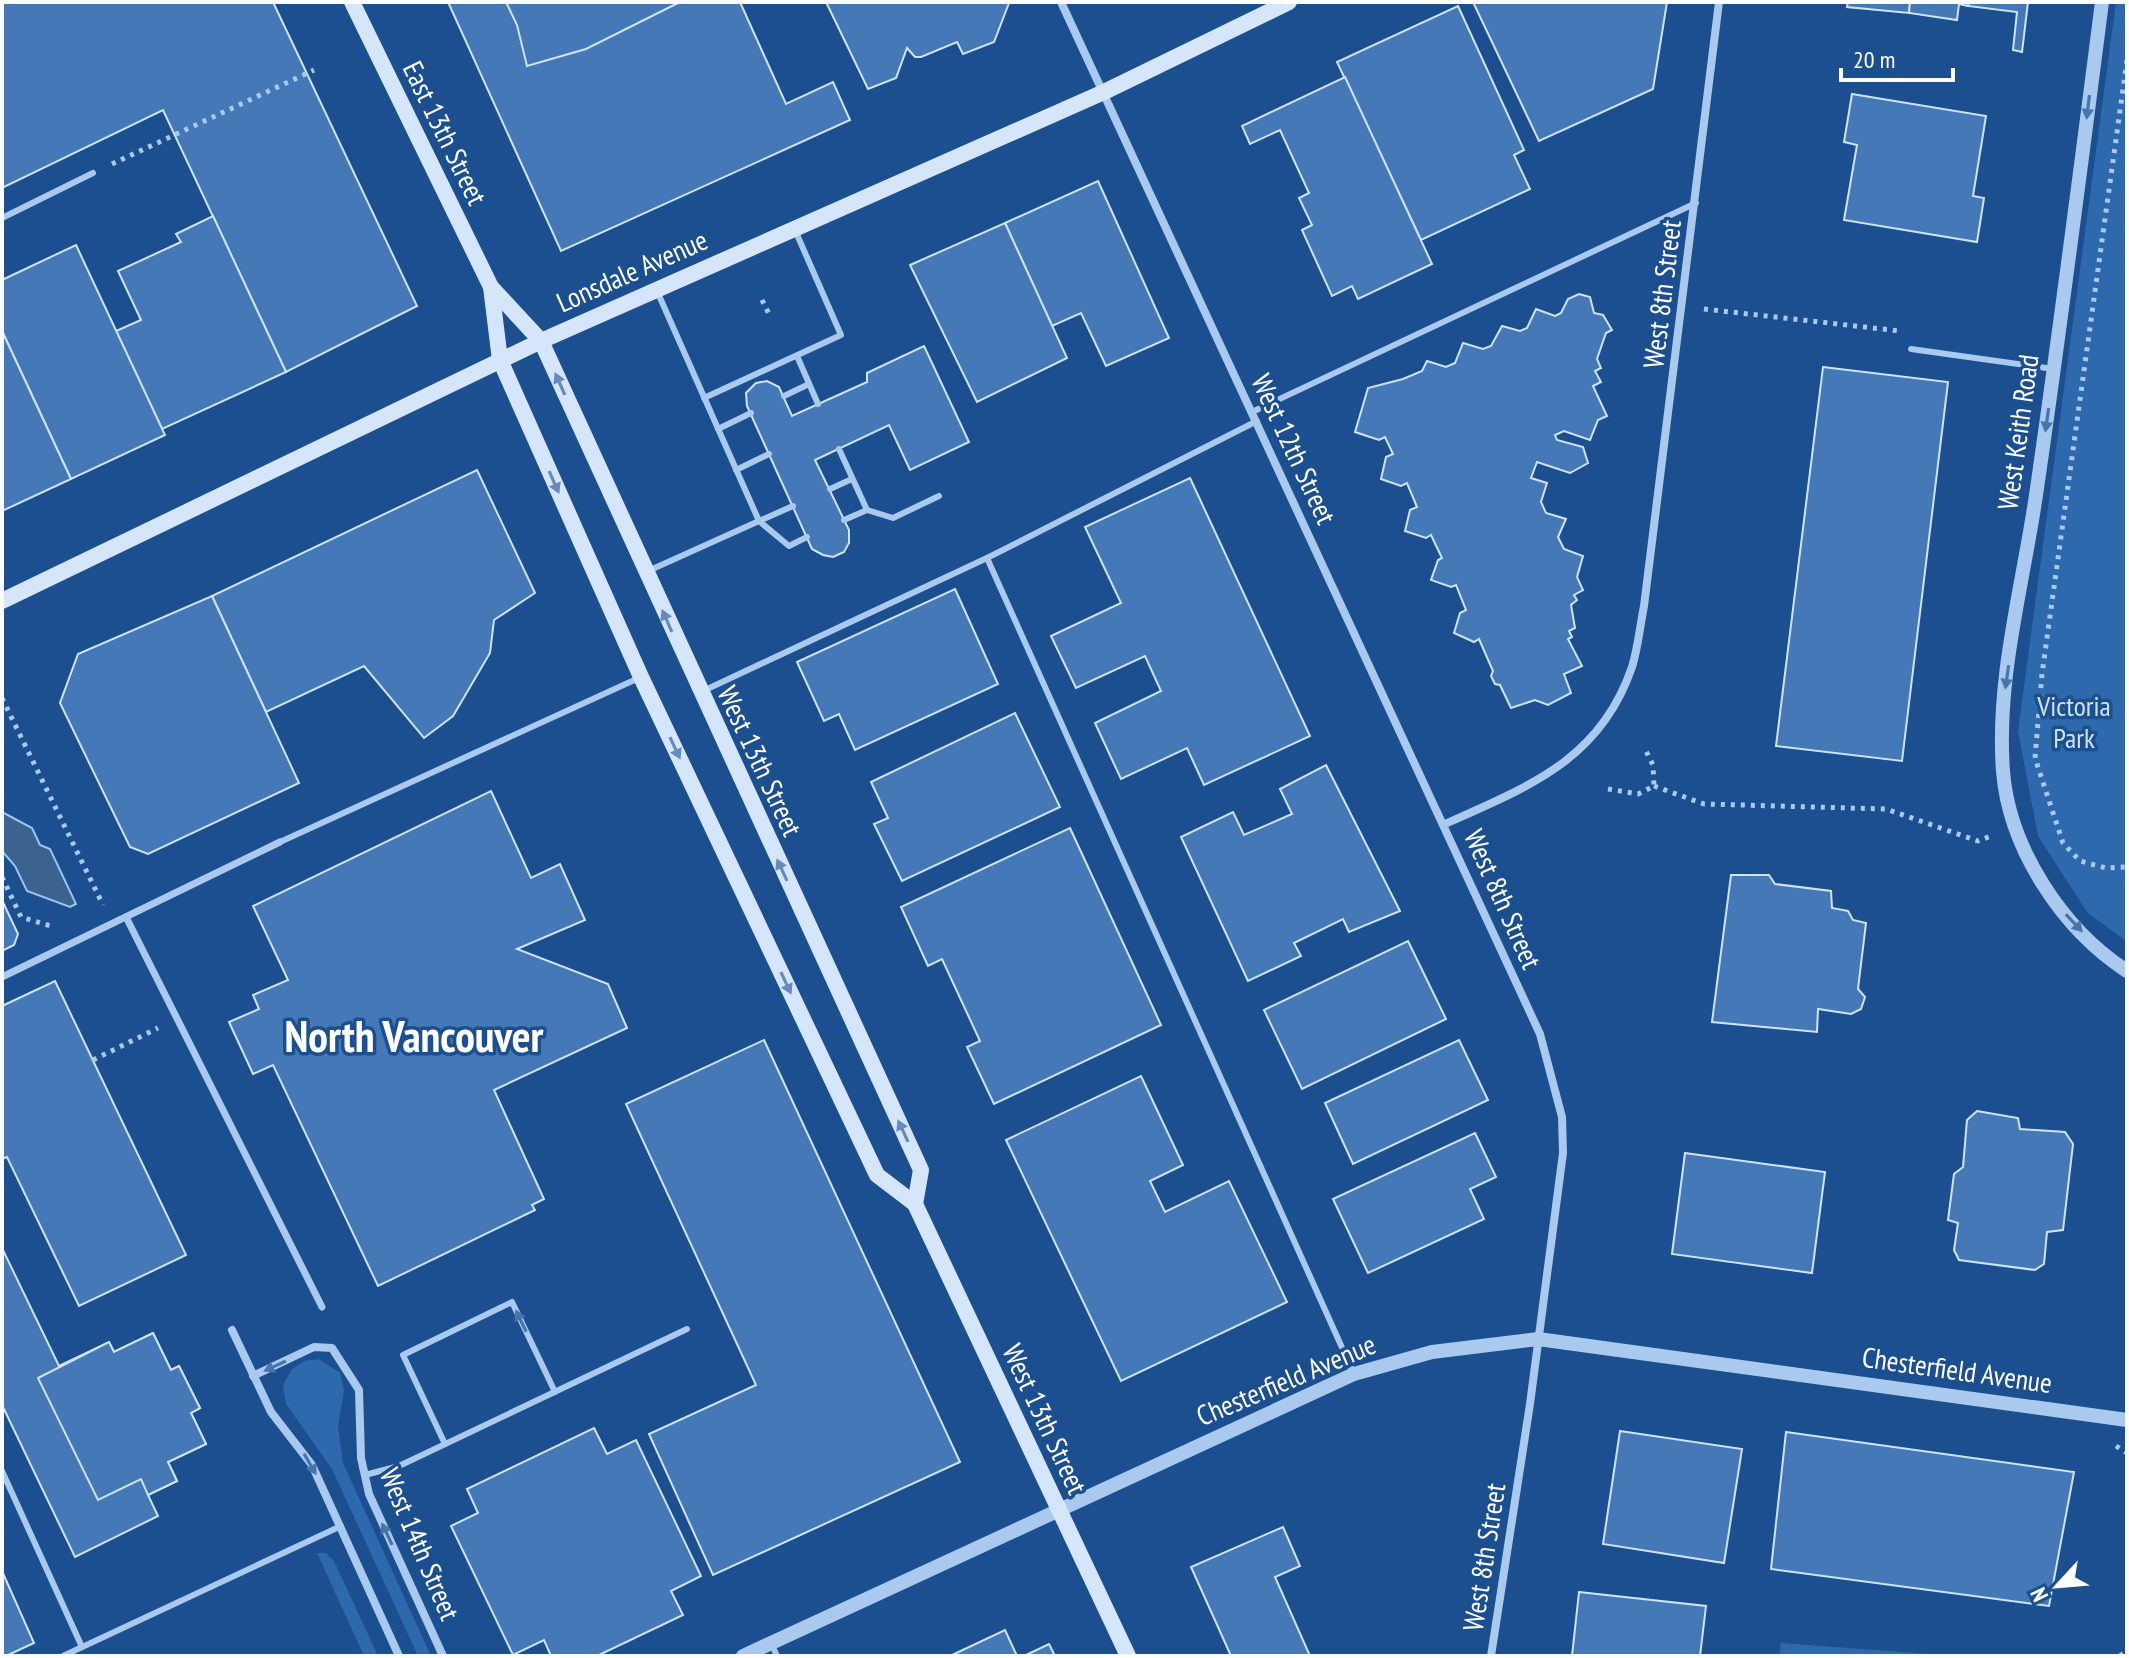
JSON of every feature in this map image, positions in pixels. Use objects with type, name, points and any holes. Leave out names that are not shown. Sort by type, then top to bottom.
[{"type":"main road","name":"East 13th Street","points":[[352,2],[491,287],[541,341]]},
{"type":"main road","name":"Lonsdale Avenue","points":[[2,601],[500,360],[655,288],[1104,92],[1289,2]]},
{"type":"main road","name":"East 13th Street","points":[[491,287],[500,360]]},
{"type":"main road","name":"West 13th Street","points":[[541,341],[699,692],[921,1170],[915,1204]]},
{"type":"main road","name":"West 13th Street","points":[[500,360],[641,677],[877,1175],[915,1204],[1128,1656]]},
{"type":"street","name":"West 12th Street","points":[[1061,2],[1445,824]]},
{"type":"street","name":"West Keith Road","points":[[2102,2],[2054,369],[2005,686],[2003,773],[2023,849],[2032,865],[2073,924],[2127,971]]},
{"type":"street","name":"West 8th Street","points":[[1491,1656],[1563,1153],[1562,1117],[1540,1034],[1445,824],[1524,789],[1565,765],[1601,726],[1620,696],[1633,664],[1644,606],[1721,5]]},
{"type":"street","points":[[2,977],[280,842]]},
{"type":"street","points":[[126,917],[322,1307]]},
{"type":"street","points":[[232,1330],[271,1412],[312,1465],[399,1656]]},
{"type":"street","name":"Chesterfield Avenue","points":[[743,1656],[774,1650],[1059,1510],[1354,1374],[1432,1352],[1538,1339],[2127,1420]]},
{"type":"street","name":"West 14th Street","points":[[253,1376],[314,1347],[332,1348],[359,1390],[369,1494],[443,1656]]},
{"type":"lane","points":[[2,218],[93,173]]},
{"type":"lane","points":[[1252,412],[1696,203]]},
{"type":"lane","points":[[704,398],[841,335],[794,229]]},
{"type":"lane","points":[[655,288],[759,521],[789,546],[807,537]]},
{"type":"lane","points":[[1911,349],[2054,369]]},
{"type":"lane","points":[[797,356],[818,404]]},
{"type":"lane","points":[[784,396],[809,384]]},
{"type":"lane","points":[[718,429],[751,413]]},
{"type":"lane","points":[[699,692],[987,558],[1257,421]]},
{"type":"lane","points":[[839,449],[867,510]]},
{"type":"lane","points":[[736,470],[769,454]]},
{"type":"lane","points":[[830,489],[852,479]]},
{"type":"lane","points":[[844,520],[867,510],[893,518],[939,496]]},
{"type":"lane","points":[[645,572],[793,506]]},
{"type":"lane","points":[[987,558],[1354,1374]]},
{"type":"lane","points":[[280,842],[641,677]]},
{"type":"lane","points":[[445,1444],[403,1355],[512,1302],[555,1392]]},
{"type":"lane","points":[[365,1475],[399,1466],[687,1329]]},
{"type":"lane","points":[[2,1471],[82,1647]]},
{"type":"lane","points":[[63,1656],[341,1526]]},
{"type":"path","points":[[2127,60],[2042,674],[2035,758],[2063,843],[2080,861],[2106,868],[2127,867]]},
{"type":"path","points":[[93,173],[314,70]]},
{"type":"path","points":[[762,300],[770,316]]},
{"type":"path","points":[[1683,306],[1910,332],[1925,351]]},
{"type":"path","points":[[2,698],[112,924]]},
{"type":"path","points":[[1644,747],[1653,765],[1654,786]]},
{"type":"path","points":[[1608,789],[1638,794],[1654,786],[1704,804],[1886,809],[1978,841],[1992,836]]},
{"type":"path","points":[[2,877],[21,917],[85,937]]},
{"type":"path","points":[[93,1060],[177,1018]]},
{"type":"path","points":[[2120,1656],[2127,1650]]},
{"type":"green space","name":"Victoria Park","points":[[2116,2],[2127,2],[2127,942],[2087,912],[2038,836],[2018,731]]},
{"type":"green space","points":[[319,1359],[340,1373],[344,1391],[338,1426],[343,1463],[431,1656],[418,1656],[332,1469],[286,1404],[283,1386],[291,1370],[304,1361]]},
{"type":"green space","points":[[317,1553],[326,1553],[334,1561],[378,1656],[364,1656]]},
{"type":"green space","points":[[1781,1643],[1956,1656],[1779,1656]]},
{"type":"shaded area","points":[[2,812],[32,828],[40,845],[50,849],[76,904],[70,907],[27,891],[15,866],[2,851]]},
{"type":"building","points":[[2,2],[273,2],[417,306],[286,372],[163,110],[2,188]]},
{"type":"building","points":[[448,2],[740,2],[786,104],[833,82],[850,120],[561,251]]},
{"type":"building","points":[[506,2],[680,2],[586,49],[527,66],[517,25]]},
{"type":"building","points":[[826,2],[1009,3],[994,42],[963,54],[957,42],[921,57],[915,57],[907,48],[896,78],[868,89]]},
{"type":"building","points":[[1473,2],[1667,2],[1653,89],[1539,141]]},
{"type":"building","points":[[1848,2],[1910,2],[1909,13],[1847,7]]},
{"type":"building","points":[[1910,2],[1969,2],[1968,6],[1959,4],[1957,20],[1909,13]]},
{"type":"building","points":[[1969,2],[2028,2],[2022,52],[2013,50],[2017,12],[1968,6]]},
{"type":"building","points":[[1458,6],[1524,150],[1514,155],[1530,189],[1421,240],[1337,62]]},
{"type":"building","points":[[1345,77],[1432,264],[1358,299],[1352,286],[1332,296],[1302,230],[1312,225],[1299,198],[1309,193],[1280,130],[1250,144],[1242,126]]},
{"type":"building","points":[[1852,94],[1986,116],[1973,196],[1984,198],[1977,242],[1844,220],[1857,145],[1844,142]]},
{"type":"building","points":[[1098,181],[1169,338],[1106,366],[1081,313],[1052,326],[1005,223]]},
{"type":"building","points":[[213,216],[286,372],[162,429],[116,331],[141,320],[118,271],[181,242],[176,234]]},
{"type":"building","points":[[1005,223],[1067,358],[977,402],[910,265]]},
{"type":"building","points":[[76,245],[165,435],[71,479],[2,331],[2,280]]},
{"type":"building","points":[[1579,294],[1590,297],[1594,313],[1603,315],[1612,330],[1606,333],[1597,359],[1601,368],[1595,371],[1601,382],[1593,386],[1607,416],[1598,420],[1590,440],[1564,431],[1555,435],[1557,440],[1583,447],[1588,463],[1570,473],[1537,462],[1531,478],[1547,483],[1541,502],[1546,513],[1566,519],[1558,537],[1564,549],[1583,556],[1577,577],[1583,590],[1574,595],[1577,600],[1571,605],[1575,628],[1569,631],[1572,637],[1568,639],[1582,666],[1564,674],[1571,693],[1548,705],[1535,700],[1511,708],[1500,685],[1495,684],[1491,676],[1493,671],[1479,639],[1474,642],[1454,633],[1460,613],[1466,610],[1456,585],[1451,587],[1431,580],[1438,560],[1442,558],[1431,535],[1426,538],[1405,531],[1410,510],[1417,507],[1407,483],[1401,486],[1381,479],[1386,457],[1393,454],[1385,437],[1379,440],[1355,432],[1368,388],[1422,371],[1427,361],[1446,367],[1455,363],[1463,343],[1483,349],[1491,346],[1502,326],[1520,331],[1527,328],[1536,309],[1555,316],[1561,313],[1568,299]]},
{"type":"building","points":[[2,331],[71,479],[2,511]]},
{"type":"building","points":[[924,346],[969,442],[910,470],[889,425],[815,460],[849,530],[849,543],[844,552],[833,557],[823,555],[812,549],[747,406],[746,393],[756,383],[767,381],[779,387],[792,416],[867,382],[867,373]]},
{"type":"building","points":[[1823,367],[1948,382],[1902,761],[1776,746]]},
{"type":"building","points":[[477,470],[535,593],[494,620],[490,653],[453,716],[424,738],[364,666],[266,712],[212,596]]},
{"type":"building","points":[[1190,478],[1310,736],[1204,785],[1187,748],[1121,779],[1095,723],[1161,691],[1145,656],[1076,688],[1051,636],[1121,603],[1085,527]]},
{"type":"building","points":[[955,589],[998,684],[855,750],[839,714],[824,721],[797,662]]},
{"type":"building","points":[[212,596],[299,783],[148,854],[130,847],[60,703],[78,654]]},
{"type":"building","points":[[1015,713],[1060,807],[902,881],[874,824],[888,818],[871,782]]},
{"type":"building","points":[[1326,765],[1400,911],[1349,932],[1343,919],[1294,943],[1301,956],[1248,981],[1181,837],[1233,812],[1244,835],[1292,814],[1280,789]]},
{"type":"building","points":[[491,791],[531,878],[560,864],[585,920],[517,949],[608,984],[627,1028],[494,1090],[544,1199],[532,1205],[535,1210],[378,1286],[273,1065],[253,1074],[229,1022],[259,1009],[253,995],[288,980],[253,906]]},
{"type":"building","points":[[1070,828],[1161,1025],[994,1104],[967,1047],[980,1041],[942,959],[928,966],[901,907]]},
{"type":"building","points":[[1731,875],[1769,875],[1775,884],[1831,891],[1832,908],[1848,911],[1853,920],[1866,923],[1858,989],[1865,997],[1861,1009],[1851,1014],[1818,1009],[1817,1032],[1712,1022]]},
{"type":"building","points":[[2,900],[18,934],[14,945],[2,951]]},
{"type":"building","points":[[1408,941],[1446,1019],[1302,1089],[1264,1010]]},
{"type":"building","points":[[55,981],[186,1255],[79,1306],[7,1157],[2,1159],[2,1006]]},
{"type":"building","points":[[764,1040],[960,1462],[713,1575],[649,1434],[756,1385],[626,1104]]},
{"type":"building","points":[[1459,1040],[1488,1100],[1353,1164],[1325,1103]]},
{"type":"building","points":[[1141,1076],[1183,1165],[1150,1181],[1165,1212],[1229,1181],[1287,1302],[1121,1381],[1006,1140]]},
{"type":"building","points":[[1977,1111],[2018,1118],[2020,1129],[2065,1132],[2073,1144],[2063,1230],[2047,1232],[2044,1264],[2035,1270],[1959,1260],[1954,1250],[1958,1223],[1948,1220],[1954,1174],[1963,1167],[1967,1120]]},
{"type":"building","points":[[1475,1133],[1496,1177],[1470,1189],[1484,1219],[1368,1273],[1333,1199]]},
{"type":"building","points":[[1685,1153],[1825,1172],[1812,1273],[1672,1254]]},
{"type":"building","points":[[2,1248],[59,1366],[109,1342],[114,1352],[153,1333],[171,1370],[179,1366],[200,1408],[191,1413],[206,1444],[168,1462],[177,1481],[148,1495],[158,1516],[75,1557],[2,1405]]},
{"type":"building","points":[[153,1333],[171,1370],[179,1366],[200,1408],[191,1413],[206,1444],[168,1462],[177,1481],[148,1495],[141,1479],[98,1500],[38,1378],[109,1342],[114,1352]]},
{"type":"building","points":[[594,1428],[607,1454],[636,1440],[701,1576],[671,1591],[683,1615],[597,1656],[551,1656],[544,1640],[513,1655],[451,1526],[478,1513],[467,1489]]},
{"type":"building","points":[[1620,1431],[1742,1449],[1724,1563],[1603,1544]]},
{"type":"building","points":[[1786,1432],[2074,1472],[2049,1606],[1771,1569]]},
{"type":"building","points":[[1283,1527],[1300,1566],[1275,1577],[1310,1656],[1231,1656],[1191,1567]]},
{"type":"building","points":[[2,1571],[34,1643],[6,1656],[2,1656]]},
{"type":"building","points":[[1579,1592],[1706,1606],[1700,1656],[1572,1656]]},
{"type":"building","points":[[1005,1630],[1017,1656],[950,1656]]},
{"type":"building","points":[[1049,1644],[1055,1656],[1024,1656]]},
{"type":"district","name":"North Vancouver","points":[[414,1037]]}]
